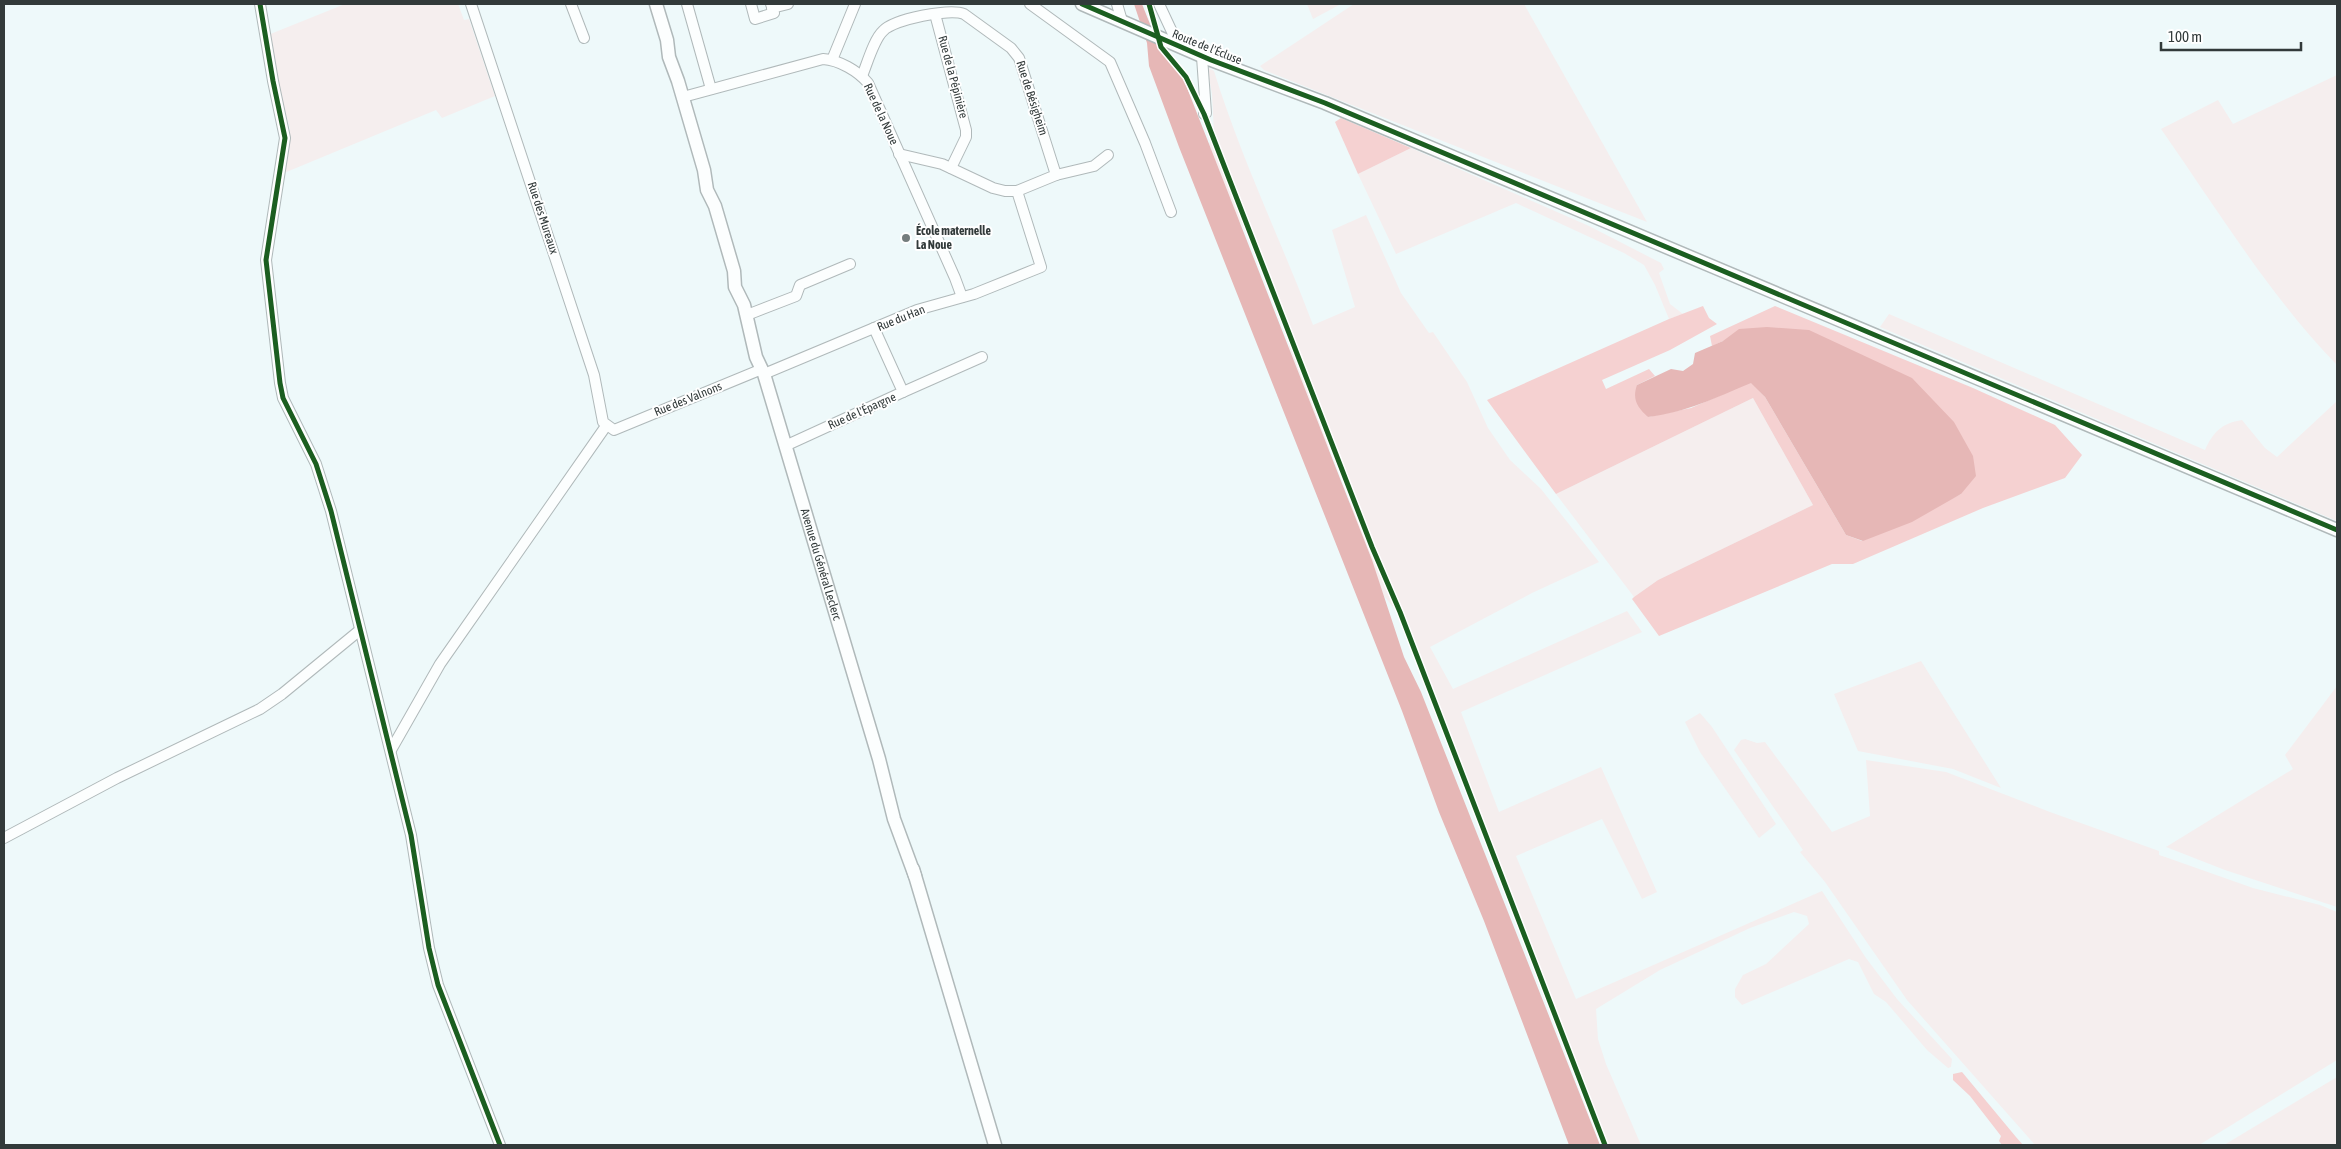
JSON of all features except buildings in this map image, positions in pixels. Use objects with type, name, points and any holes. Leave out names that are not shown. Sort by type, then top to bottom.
[{"type":"main road","name":"Avenue du Général Leclerc","points":[[656,4],[667,40],[668,57],[683,97],[708,190],[715,206],[734,271],[735,287],[751,328],[756,357],[763,372],[879,759],[894,819],[915,876],[995,1145]]},
{"type":"main road","name":"Route de l'Écluse","points":[[1082,4],[1202,56],[1325,103],[2337,530]]},
{"type":"street","points":[[260,4],[272,81],[285,138],[266,260],[280,383],[284,398],[322,479],[391,750],[410,834],[428,948],[438,985],[500,1145]]},
{"type":"street","name":"Rue des Mureaux","points":[[471,4],[610,428]]},
{"type":"street","points":[[570,4],[584,38]]},
{"type":"street","points":[[686,4],[711,90]]},
{"type":"street","points":[[751,4],[755,18],[774,13],[771,6],[788,4]]},
{"type":"street","points":[[683,97],[819,60],[832,60],[855,4]]},
{"type":"street","points":[[1030,4],[1110,62],[1145,144],[1171,212]]},
{"type":"street","points":[[1117,4],[1122,21]]},
{"type":"street","points":[[1159,4],[1173,34],[1171,43]]},
{"type":"street","name":"Rue de Bésigheim","points":[[862,76],[882,32],[888,27],[910,19],[935,14],[955,12],[964,14],[1016,52],[1022,64],[1056,175]]},
{"type":"street","name":"Rue de la Pépinière","points":[[935,14],[966,130],[966,137],[951,168]]},
{"type":"street","points":[[1202,56],[1206,93],[1206,113],[1204,114]]},
{"type":"street","name":"Rue de la Noue","points":[[832,60],[862,76],[868,83],[962,297]]},
{"type":"street","points":[[899,154],[924,159],[951,168],[993,188],[1005,191],[1017,191],[1056,175],[1094,166],[1108,155]]},
{"type":"street","name":"Rue du Han","points":[[763,372],[917,310],[962,297],[1041,267],[1017,191]]},
{"type":"street","points":[[745,310],[796,296],[800,285],[850,264]]},
{"type":"street","name":"Rue de l'Épargne","points":[[785,446],[903,392],[874,328]]},
{"type":"street","points":[[903,392],[982,357]]},
{"type":"street","name":"Rue des Valnons","points":[[610,428],[763,372]]},
{"type":"street","points":[[391,750],[440,664],[610,428]]},
{"type":"street","points":[[4,838],[117,778],[265,706],[360,630]]},
{"type":"shaded area","points":[[345,4],[458,4],[464,20],[469,19],[495,96],[442,118],[436,110],[284,173],[290,128],[278,87],[268,35]]},
{"type":"shaded area","points":[[1134,4],[1142,4],[1160,49],[1182,75],[1372,560],[1404,657],[1421,692],[1600,1145],[1569,1145],[1484,921],[1439,812],[1402,711],[1179,147],[1149,66],[1147,43]]},
{"type":"shaded area","points":[[1307,4],[1341,4],[1313,19]]},
{"type":"shaded area","points":[[1354,4],[1524,4],[1647,222],[1264,70],[1260,66]]},
{"type":"shaded area","points":[[1207,67],[1214,71],[1236,136],[1313,325],[1355,307],[1332,230],[1366,215],[1401,293],[1429,333],[1433,332],[1467,382],[1488,428],[1510,460],[1541,489],[1599,562],[1532,593],[1430,647],[1453,689],[1627,611],[1642,632],[1461,712],[1499,812],[1601,767],[1657,892],[1642,899],[1602,819],[1516,856],[1576,999],[1822,891],[1866,958],[1897,999],[1952,1059],[1951,1067],[1948,1068],[1927,1050],[1886,1002],[1874,994],[1858,962],[1849,959],[1742,1005],[1735,997],[1735,989],[1743,975],[1766,964],[1809,924],[1807,916],[1794,912],[1750,928],[1660,970],[1596,1009],[1598,1039],[1606,1064],[1641,1145],[1608,1145],[1408,625],[1384,596],[1349,503],[1357,500],[1338,456],[1328,448],[1289,348],[1291,333],[1263,261],[1238,219],[1209,144],[1214,134],[1212,94]]},
{"type":"shaded area","points":[[2337,75],[2337,365],[2312,338],[2266,281],[2161,129],[2218,100],[2233,124]]},
{"type":"shaded area","points":[[1341,118],[1411,148],[1358,174],[1335,122]]},
{"type":"shaded area","points":[[1411,148],[1589,226],[1661,263],[1664,269],[1659,273],[1670,304],[1683,314],[1669,319],[1655,285],[1644,265],[1624,253],[1516,203],[1396,254],[1358,174]]},
{"type":"shaded area","points":[[1703,306],[1709,318],[1717,324],[1670,350],[1602,380],[1606,389],[1649,369],[1655,376],[1637,385],[1648,417],[1691,408],[1751,382],[1765,397],[1846,535],[1862,541],[1961,494],[1723,341],[1712,346],[1710,336],[1775,306],[1973,388],[2055,425],[2082,455],[2065,478],[1983,508],[1853,564],[1832,564],[1659,636],[1632,599],[1634,597],[1658,580],[1813,505],[1753,398],[1556,494],[1487,400],[1669,319]]},
{"type":"shaded area","points":[[1889,314],[2205,450],[2211,438],[2219,429],[2229,423],[2242,420],[2265,448],[2277,457],[2337,401],[2337,521],[1880,327]]},
{"type":"shaded area","points":[[1767,327],[1809,330],[1912,378],[1954,422],[1973,456],[1976,476],[1961,494],[1912,522],[1863,541],[1846,535],[1765,397],[1751,383],[1701,404],[1662,415],[1648,417],[1638,406],[1635,399],[1637,385],[1671,369],[1683,371],[1693,364],[1695,353],[1723,341],[1739,329]]},
{"type":"shaded area","points":[[1753,398],[1813,505],[1658,580],[1634,597],[1556,494]]},
{"type":"shaded area","points":[[1921,661],[2001,788],[1953,769],[1858,751],[1834,694]]},
{"type":"shaded area","points":[[2337,686],[2337,907],[2225,870],[2166,847],[2293,769],[2285,755]]},
{"type":"shaded area","points":[[1700,713],[1712,727],[1776,824],[1759,838],[1700,752],[1685,722]]},
{"type":"shaded area","points":[[1745,739],[1757,743],[1765,742],[1832,832],[1870,816],[1866,760],[1946,772],[2159,851],[2159,855],[2253,888],[2320,905],[2337,912],[2337,1060],[2199,1145],[2035,1145],[1907,1000],[1825,882],[1800,852],[1803,850],[1734,750],[1741,740]]},
{"type":"shaded area","points":[[1962,1072],[2023,1145],[2002,1145],[1999,1141],[2001,1136],[1970,1096],[1953,1080],[1953,1074]]},
{"type":"shaded area","points":[[2337,1077],[2337,1145],[2224,1145]]},
{"type":"cycle path","points":[[260,4],[285,138],[266,260],[283,398],[316,464],[331,511],[411,835],[429,948],[438,985],[500,1145]]},
{"type":"cycle path","points":[[1082,4],[1211,60],[1325,103],[2337,530]]},
{"type":"cycle path","points":[[1149,4],[1161,47],[1186,77],[1204,114],[1372,547],[1400,612],[1605,1145]]},
{"type":"place","name":"École maternelle La Noue","points":[[906,238]]}]
